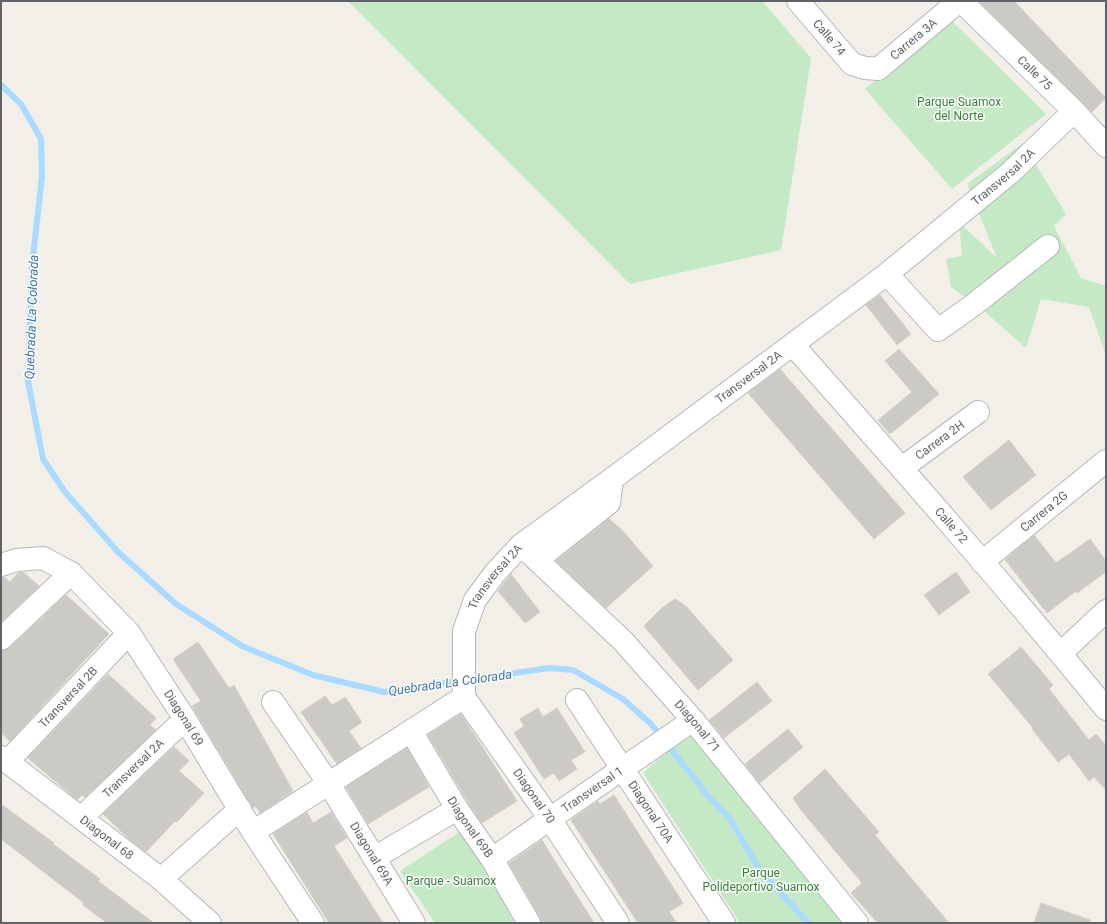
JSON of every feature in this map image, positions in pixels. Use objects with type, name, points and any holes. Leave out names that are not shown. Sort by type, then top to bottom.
[{"type":"street","name":"Calle 74","points":[[798,1],[852,64],[865,68]]},
{"type":"street","name":"Carrera 3A","points":[[865,68],[878,69],[960,1]]},
{"type":"street","name":"Calle 75","points":[[960,1],[1074,112],[1106,146]]},
{"type":"street","name":"Transversal 2A","points":[[464,697],[464,631],[475,600],[495,573],[521,545],[612,480],[887,274],[1011,172],[1074,112]]},
{"type":"street","points":[[887,274],[938,330],[972,306],[1048,246]]},
{"type":"street","name":"Calle 72","points":[[793,345],[902,468],[1061,653],[1106,709]]},
{"type":"street","name":"Carrera 2H","points":[[902,468],[978,412]]},
{"type":"street","name":"Carrera 2G","points":[[982,562],[1106,461]]},
{"type":"street","points":[[537,560],[609,504],[612,480]]},
{"type":"street","name":"Diagonal 71","points":[[521,545],[623,642],[685,725],[857,923]]},
{"type":"street","name":"Diagonal 69","points":[[9,562],[43,558],[71,573],[129,633],[185,719],[253,832],[314,923]]},
{"type":"street","points":[[1,639],[71,573]]},
{"type":"street","points":[[1061,653],[1106,611]]},
{"type":"street","name":"Transversal 2B","points":[[4,759],[129,633]]},
{"type":"street","points":[[253,832],[464,697]]},
{"type":"street","name":"Diagonal 70","points":[[464,697],[550,819],[618,923]]},
{"type":"street","name":"Diagonal 70A","points":[[577,700],[719,921]]},
{"type":"street","name":"Diagonal 69A","points":[[273,702],[329,784],[414,923]]},
{"type":"street","name":"Transversal 2A","points":[[81,818],[185,719]]},
{"type":"street","name":"Transversal 1","points":[[492,860],[685,725]]},
{"type":"street","name":"Diagonal 69B","points":[[411,731],[456,810],[492,860],[529,923]]},
{"type":"street","name":"Diagonal 68","points":[[4,759],[160,879],[210,923]]},
{"type":"street","points":[[160,879],[240,809]]},
{"type":"street","points":[[374,858],[456,810]]},
{"type":"green space","points":[[348,1],[762,1],[811,58],[781,250],[630,284]]},
{"type":"green space","name":"Parque Suamox del Norte","points":[[950,19],[1046,114],[952,189],[865,89]]},
{"type":"green space","points":[[1023,143],[1066,214],[1054,226],[1081,278],[1106,286],[1106,355],[1089,307],[1041,299],[1026,348],[984,311],[951,287],[946,259],[962,256],[959,222],[997,258],[967,184]]},
{"type":"green space","name":"Parque Polideportivo Suamox","points":[[694,728],[846,923],[740,923],[643,773]]},
{"type":"green space","name":"Parque - Suamox","points":[[461,831],[519,917],[510,923],[435,923],[400,871]]},
{"type":"building","points":[[979,1],[1014,1],[1106,98],[1092,112]]},
{"type":"building","points":[[880,295],[911,334],[897,345],[866,305]]},
{"type":"building","points":[[899,349],[939,394],[890,434],[878,420],[912,392],[885,361]]},
{"type":"building","points":[[780,369],[905,513],[874,539],[748,393]]},
{"type":"building","points":[[1009,440],[1036,475],[991,510],[963,477]]},
{"type":"building","points":[[609,519],[622,530],[653,566],[606,608],[556,561]]},
{"type":"building","points":[[1034,535],[1056,563],[1090,539],[1106,561],[1106,572],[1077,593],[1076,591],[1047,613],[1005,560]]},
{"type":"building","points":[[23,572],[39,586],[1,622],[1,577],[4,577],[10,582],[18,573]]},
{"type":"building","points":[[956,572],[970,592],[939,615],[924,595]]},
{"type":"building","points":[[511,574],[540,612],[525,623],[498,591]]},
{"type":"building","points":[[66,595],[109,634],[10,741],[1,733],[1,651],[10,648]]},
{"type":"building","points":[[675,599],[686,606],[733,660],[698,690],[644,626],[662,608]]},
{"type":"building","points":[[198,642],[229,688],[234,685],[293,791],[260,813],[256,806],[253,808],[192,706],[201,701],[173,659]]},
{"type":"building","points":[[1021,647],[1053,685],[1049,689],[1089,740],[1096,734],[1106,745],[1106,790],[1094,777],[1089,781],[1069,754],[1058,762],[1032,729],[1033,728],[988,674]]},
{"type":"building","points":[[108,674],[156,718],[150,725],[156,730],[85,797],[82,795],[77,800],[28,758]]},
{"type":"building","points":[[757,682],[772,701],[724,738],[709,720]]},
{"type":"building","points":[[325,696],[332,705],[345,697],[362,722],[349,731],[361,748],[337,764],[301,712]]},
{"type":"building","points":[[538,708],[543,717],[557,708],[585,752],[571,760],[577,769],[559,781],[554,773],[544,779],[514,733],[524,726],[520,719]]},
{"type":"building","points":[[461,714],[517,801],[482,823],[428,735]]},
{"type":"building","points":[[788,729],[803,747],[760,783],[745,764]]},
{"type":"building","points":[[174,747],[189,761],[179,771],[204,793],[146,852],[130,840],[103,814]]},
{"type":"building","points":[[407,748],[429,787],[368,824],[346,787]]},
{"type":"building","points":[[825,769],[879,832],[875,835],[949,923],[878,923],[851,893],[862,883],[800,809],[793,798]]},
{"type":"building","points":[[614,795],[683,903],[669,912],[677,923],[638,923],[571,820],[598,801],[600,804]]},
{"type":"building","points":[[1,804],[54,843],[53,844],[100,879],[98,881],[154,923],[107,923],[83,905],[84,903],[1,839]]},
{"type":"building","points":[[307,812],[313,823],[331,812],[347,838],[334,846],[383,923],[329,923],[273,834]]},
{"type":"building","points":[[542,840],[594,923],[541,923],[540,917],[509,863]]},
{"type":"building","points":[[1041,903],[1090,920],[1090,923],[1034,923]]},
{"type":"waterway","name":"Quebrada La Colorada","points":[[1,85],[21,104],[41,139],[42,176],[32,266],[28,381],[43,459],[65,492],[118,552],[176,604],[242,646],[313,675],[384,692],[549,668],[573,670],[623,699],[651,724],[709,797],[730,819],[759,869],[808,923]]}]
